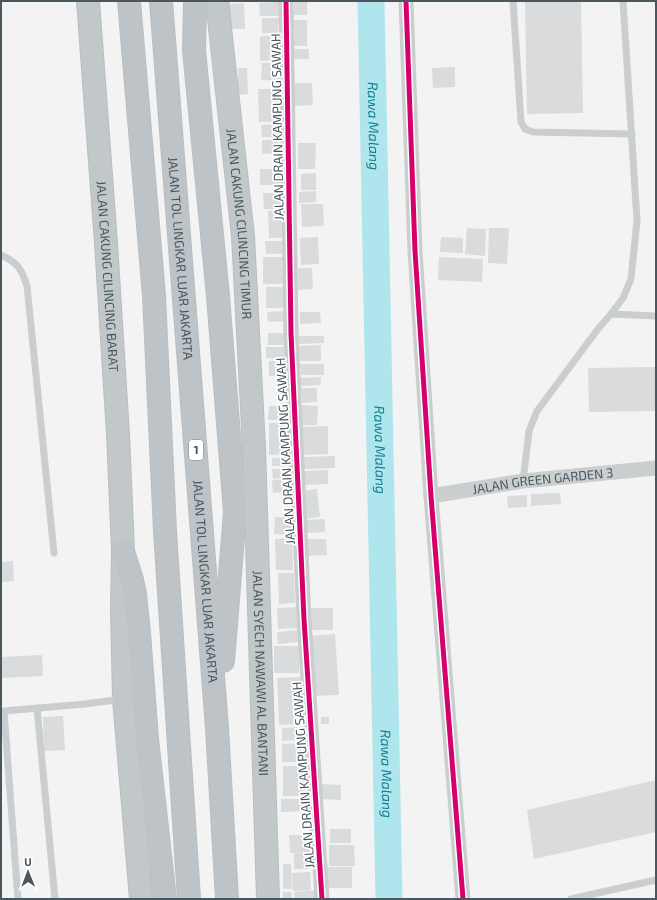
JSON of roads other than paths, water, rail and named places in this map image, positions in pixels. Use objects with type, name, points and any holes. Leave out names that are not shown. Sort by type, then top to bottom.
[{"type":"highway","name":"JALAN CAKUNG CILINCING BARAT","points":[[88,1],[108,266],[123,551]]},
{"type":"highway","points":[[129,1],[154,296],[165,531],[189,899]]},
{"type":"highway","name":"JALAN TOL LINGKAR LUAR JAKARTA","points":[[161,1],[217,728],[227,899]]},
{"type":"highway","points":[[195,1],[194,50],[218,296],[235,512],[217,728]]},
{"type":"highway","name":"JALAN CAKUNG CILINCING TIMUR","points":[[217,1],[243,236],[254,447]]},
{"type":"highway","name":"JALAN SYECH NAWAWI AL BANTANI","points":[[254,447],[268,899]]},
{"type":"highway","points":[[123,551],[132,580],[140,633],[147,739],[165,899]]},
{"type":"highway","points":[[123,551],[122,609],[124,699],[141,899]]},
{"type":"street","name":"JALAN DRAIN KAMPUNG SAWAH","points":[[286,1],[291,333],[304,619],[322,899]]},
{"type":"street","points":[[406,1],[415,251],[431,496],[463,899]]},
{"type":"street","name":"JALAN GREEN GARDEN 3","points":[[431,496],[524,481],[656,468]]},
{"type":"lane","points":[[513,1],[521,122],[525,129],[533,132],[632,134]]},
{"type":"lane","points":[[524,481],[529,431],[537,411],[598,328],[623,298],[632,279],[637,222],[623,1]]},
{"type":"lane","points":[[1,255],[14,262],[23,273],[27,286],[54,553]]},
{"type":"lane","points":[[611,314],[656,316]]},
{"type":"lane","points":[[18,899],[3,711],[124,699]]},
{"type":"lane","points":[[37,708],[55,899]]},
{"type":"lane","points":[[571,899],[656,880]]},
{"type":"waterway","name":"Rawa Malang","points":[[371,1],[389,899]]}]
